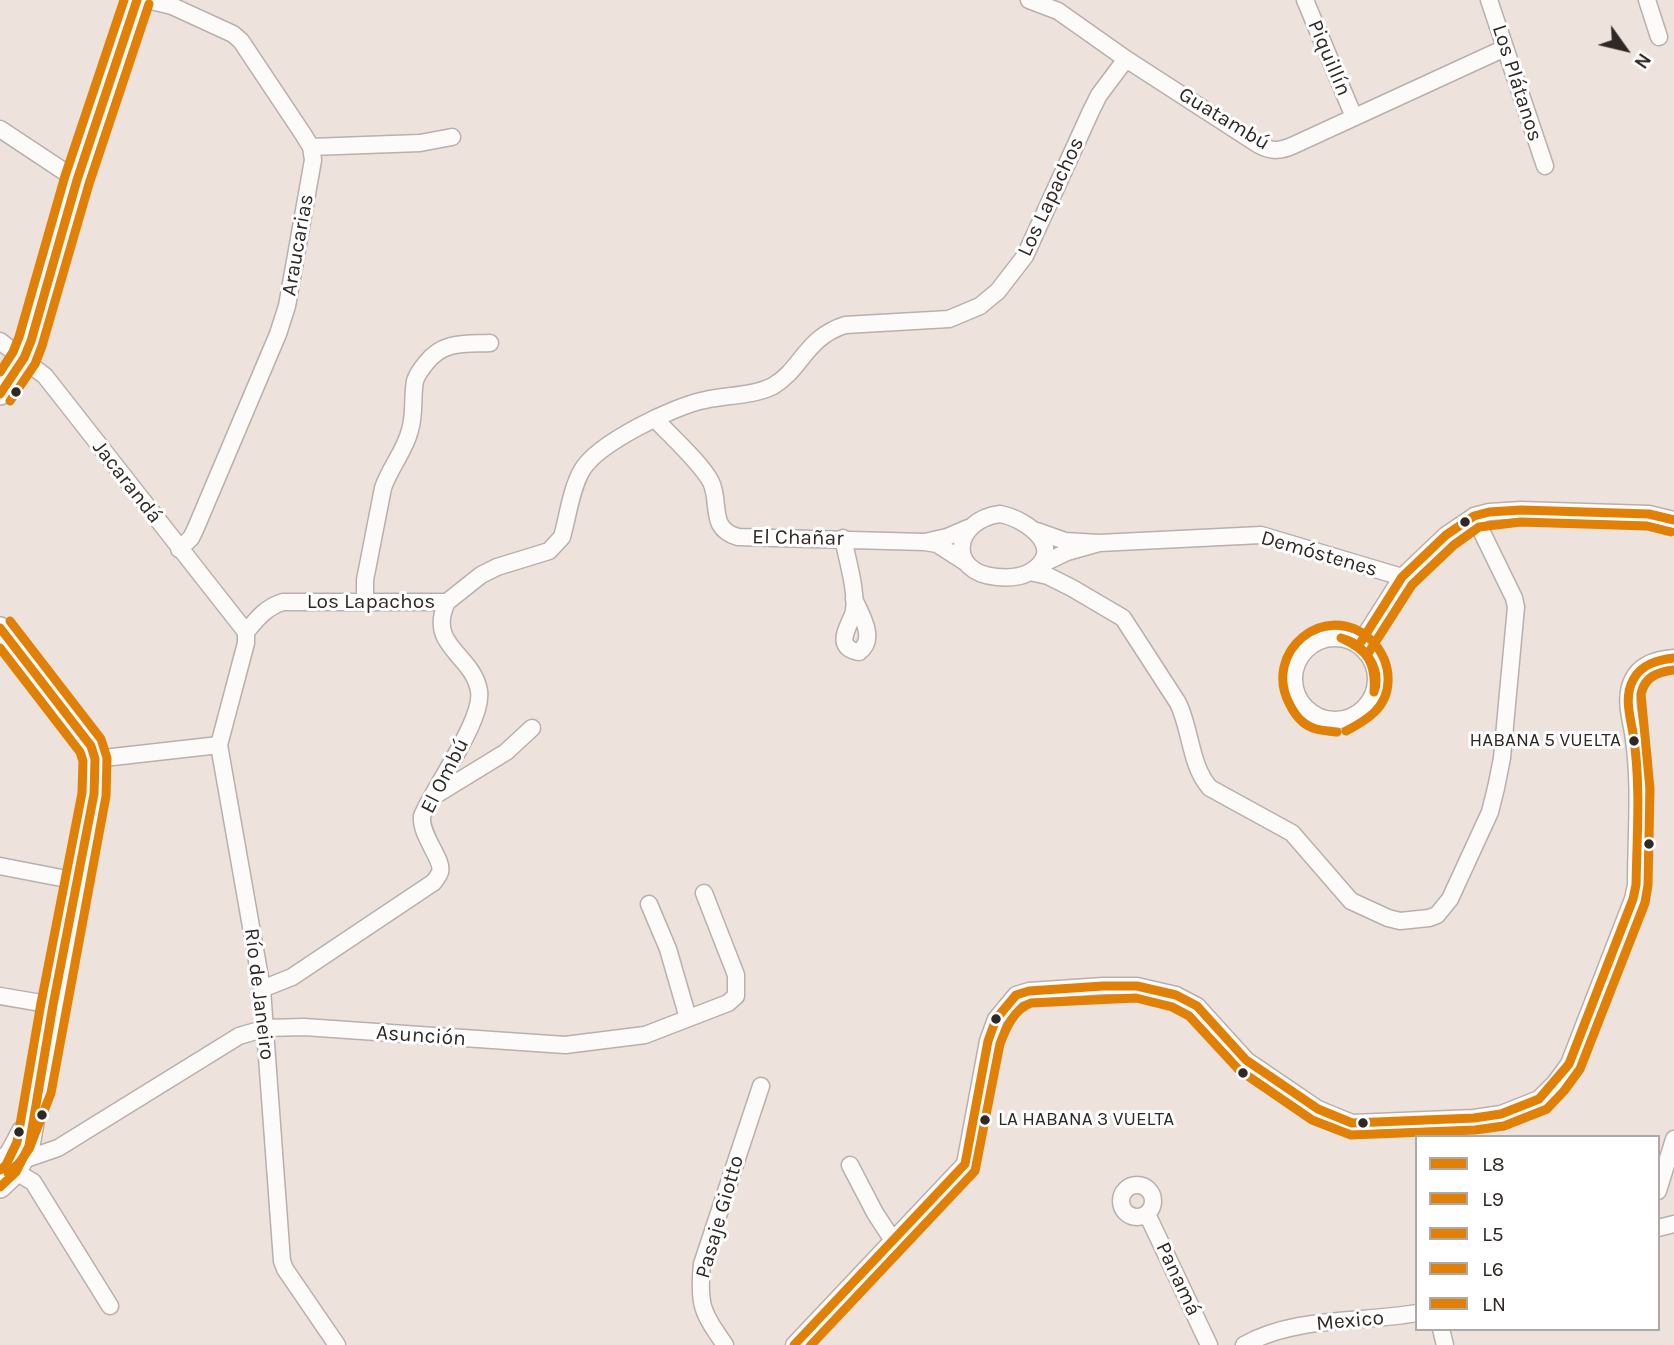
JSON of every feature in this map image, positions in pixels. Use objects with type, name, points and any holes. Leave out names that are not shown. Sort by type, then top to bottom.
[{"type":"main road","points":[[0,394],[24,358],[137,0]]},
{"type":"main road","points":[[0,628],[85,735],[95,759]]},
{"type":"main road","name":"Asunción","points":[[0,1187],[13,1165],[10,1154],[18,1143],[39,1090],[94,794],[95,759]]},
{"type":"street","points":[[147,0],[172,6],[233,34],[241,41],[311,147],[420,143],[452,137]]},
{"type":"street","name":"Guatambú","points":[[1030,0],[1058,11],[1126,59],[1267,149],[1282,150],[1505,48]]},
{"type":"street","name":"Piquillín","points":[[1305,0],[1354,117]]},
{"type":"street","name":"Los Plátanos","points":[[1489,0],[1545,166]]},
{"type":"street","points":[[1647,0],[1659,37]]},
{"type":"street","name":"Los Lapachos","points":[[246,632],[263,612],[283,602],[447,602],[474,580],[497,567],[549,551],[556,546],[562,537],[582,469],[612,444],[656,419],[703,400],[770,387],[780,381],[822,335],[832,329],[845,325],[949,319],[980,306],[998,291],[1025,256],[1099,95],[1126,59]]},
{"type":"street","points":[[0,129],[78,180]]},
{"type":"street","name":"Araucarias","points":[[179,549],[195,530],[278,334],[286,306],[312,170],[311,147]]},
{"type":"street","name":"Jacarandá","points":[[0,341],[45,376],[246,632]]},
{"type":"street","points":[[365,601],[365,580],[383,488],[387,474],[407,443],[415,408],[415,382],[420,370],[438,349],[452,344],[489,343]]},
{"type":"street","name":"El Chañar","points":[[656,419],[710,480],[718,520],[730,535],[925,542],[937,544],[965,562]]},
{"type":"street","points":[[1035,531],[1046,548],[1045,555],[1034,569],[1072,588],[1128,623],[1184,713],[1201,776],[1210,788],[1292,833],[1351,901],[1400,921],[1429,918],[1443,909],[1450,899],[1490,812],[1502,758],[1516,607],[1474,516],[1521,510],[1650,514],[1674,520]]},
{"type":"street","name":"Demóstenes","points":[[968,528],[979,520],[1000,514],[1016,519],[1035,531],[1065,541],[1099,543],[1261,535],[1402,577],[1446,535],[1474,516]]},
{"type":"street","points":[[965,562],[962,546],[968,528]]},
{"type":"street","name":"El Chañar","points":[[925,542],[968,528]]},
{"type":"street","points":[[843,538],[854,599]]},
{"type":"street","name":"Demóstenes","points":[[965,562],[975,572],[986,576],[1011,578],[1067,552],[1099,543]]},
{"type":"street","points":[[1067,552],[1060,567],[1062,575],[1072,588]]},
{"type":"street","points":[[1359,645],[1402,577]]},
{"type":"street","name":"El Ombú","points":[[261,989],[292,977],[433,882],[440,873],[440,866],[421,825],[422,816],[480,705],[477,681],[444,636],[441,615],[447,602]]},
{"type":"street","name":"Río de Janeiro","points":[[246,632],[246,643],[219,745],[266,1028],[282,1261],[337,1345]]},
{"type":"street","points":[[1347,639],[1359,645],[1369,655],[1375,668],[1373,695],[1365,707],[1354,716],[1340,720],[1313,714],[1303,706],[1293,681],[1301,656],[1310,646],[1321,640],[1347,639]]},
{"type":"street","points":[[794,1345],[965,1164],[988,1041],[996,1019],[1016,995],[1029,991],[1137,986],[1176,995],[1197,1006],[1246,1060],[1318,1109],[1352,1123],[1474,1118],[1501,1114],[1539,1099],[1569,1064],[1633,899],[1636,885],[1637,763],[1628,693],[1633,679],[1642,668],[1657,660],[1674,658]]},
{"type":"street","points":[[429,800],[506,752],[532,728]]},
{"type":"street","points":[[95,759],[219,745]]},
{"type":"street","points":[[0,866],[77,881]]},
{"type":"street","name":"Asunción","points":[[13,1165],[58,1148],[239,1036],[266,1028],[304,1027],[557,1045],[645,1035],[662,1030],[728,1003],[736,996],[736,975],[704,893]]},
{"type":"street","points":[[649,904],[668,949],[688,1018]]},
{"type":"street","points":[[0,996],[53,1005]]},
{"type":"street","name":"Pasaje Giotto","points":[[725,1345],[706,1317],[702,1306],[702,1264],[761,1086]]},
{"type":"street","points":[[1660,1184],[1674,1139]]},
{"type":"street","points":[[13,1165],[33,1182],[110,1306]]},
{"type":"street","points":[[850,1165],[892,1239]]},
{"type":"street","name":"Panamá","points":[[1147,1214],[1209,1345]]},
{"type":"street","name":"Mexico","points":[[1244,1345],[1293,1326],[1392,1318],[1415,1313]]},
{"type":"transit line","name":"LN","points":[[0,372],[19,337],[65,176],[124,0]]},
{"type":"transit line","name":"L5","points":[[0,394],[24,358],[31,341],[77,180],[137,0]]},
{"type":"transit line","name":"L6","points":[[10,401],[35,364],[42,346],[89,184],[149,4]]},
{"type":"transit line","name":"L8","points":[[1359,645],[1402,577],[1446,535],[1474,516],[1521,510],[1649,514],[1674,520]]},
{"type":"transit line","name":"L9","points":[[1369,652],[1412,585],[1454,545],[1479,527],[1521,522],[1647,526],[1671,532]]},
{"type":"transit line","name":"LN","points":[[8,1173],[29,1149],[51,1093],[106,796],[107,758],[101,739],[10,621]]},
{"type":"transit line","name":"L9","points":[[1337,732],[1312,728],[1304,723],[1292,709],[1283,685],[1284,667],[1291,650],[1303,637],[1318,628],[1335,625],[1353,628],[1370,639],[1384,659],[1388,676],[1387,691],[1380,706],[1368,718],[1346,731]]},
{"type":"transit line","name":"L5","points":[[0,628],[91,746],[95,759],[94,794],[29,1146],[16,1172],[0,1187]]},
{"type":"transit line","name":"L8","points":[[1341,638],[1357,646],[1369,659],[1376,675],[1374,692]]},
{"type":"transit line","name":"L8","points":[[1341,638],[1358,647],[1372,665],[1374,692]]},
{"type":"transit line","name":"L6","points":[[0,648],[80,752],[83,761],[82,793],[17,1142],[6,1165],[0,1170]]},
{"type":"transit line","name":"L8","points":[[794,1345],[965,1164],[988,1041],[996,1019],[1016,995],[1029,991],[1103,986],[1137,986],[1176,995],[1197,1006],[1246,1060],[1318,1109],[1352,1123],[1474,1118],[1501,1114],[1539,1099],[1569,1064],[1633,899],[1636,885],[1638,790],[1628,706],[1630,686],[1636,675],[1645,667],[1674,658]]},
{"type":"transit line","name":"L9","points":[[811,1345],[975,1171],[1000,1044],[1015,1014],[1031,1003],[1136,998],[1172,1007],[1189,1016],[1239,1070],[1312,1120],[1351,1135],[1475,1130],[1504,1126],[1547,1109],[1580,1069],[1645,903],[1648,885],[1650,789],[1641,694],[1645,683],[1653,676],[1674,670]]},
{"type":"place","name":"HABANA 5 VUELTA","points":[[1634,741]]},
{"type":"place","name":"LA HABANA 3 VUELTA","points":[[985,1120]]}]
